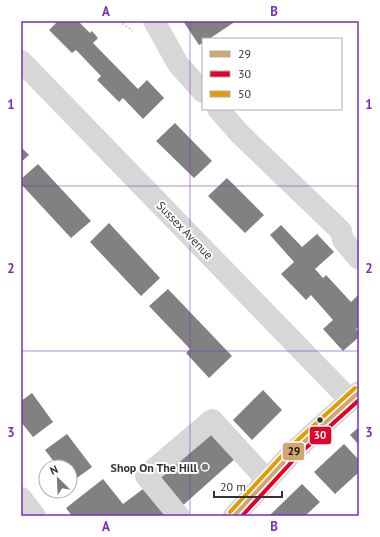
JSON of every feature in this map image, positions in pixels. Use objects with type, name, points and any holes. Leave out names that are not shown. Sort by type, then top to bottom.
[{"type":"street","points":[[154,21],[178,64],[202,91]]},
{"type":"street","name":"Sussex Avenue","points":[[21,61],[354,396]]},
{"type":"street","points":[[219,110],[240,134],[341,231],[343,240],[359,258]]},
{"type":"street","points":[[234,516],[294,450],[354,396]]},
{"type":"street","points":[[179,516],[146,476],[212,420],[268,480]]},
{"type":"street","points":[[21,498],[35,516]]},
{"type":"building","points":[[58,21],[78,21],[90,33],[92,31],[98,38],[93,43],[138,89],[147,80],[164,98],[143,119],[123,98],[119,102],[97,80],[101,76],[76,50],[72,53],[49,30]]},
{"type":"building","points":[[183,21],[236,21],[210,38],[202,38],[202,44],[199,45]]},
{"type":"building","points":[[175,123],[212,161],[194,178],[156,141]]},
{"type":"building","points":[[21,147],[29,155],[21,162]]},
{"type":"building","points":[[38,164],[91,221],[71,238],[21,184],[21,179]]},
{"type":"building","points":[[227,178],[264,215],[245,233],[208,196]]},
{"type":"building","points":[[109,223],[160,278],[141,296],[90,242]]},
{"type":"building","points":[[281,225],[302,247],[317,234],[334,252],[315,269],[323,278],[326,275],[351,302],[359,294],[359,326],[356,329],[359,333],[359,337],[343,351],[323,329],[333,320],[311,295],[306,300],[281,274],[294,262],[270,235]]},
{"type":"building","points":[[168,289],[232,356],[209,378],[186,353],[190,349],[149,306]]},
{"type":"building","points":[[263,390],[282,410],[252,440],[233,420]]},
{"type":"building","points":[[32,393],[53,422],[33,437],[21,422],[21,401]]},
{"type":"building","points":[[359,427],[359,445],[350,435]]},
{"type":"building","points":[[212,429],[237,457],[181,507],[156,480]]},
{"type":"building","points":[[67,434],[92,467],[78,477],[78,459],[52,459],[45,450]]},
{"type":"building","points":[[344,444],[359,460],[359,472],[335,494],[314,472]]},
{"type":"building","points":[[103,479],[123,504],[147,486],[171,516],[72,516],[66,508]]},
{"type":"building","points":[[302,484],[320,502],[305,516],[269,516]]},
{"type":"transit line","name":"50","points":[[230,512],[290,447],[355,388]]},
{"type":"transit line","name":"29","points":[[234,516],[294,451],[359,392]]},
{"type":"transit line","name":"30","points":[[242,516],[298,455],[359,400]]},
{"type":"place","name":"Shop On The Hill","points":[[205,467]]}]
